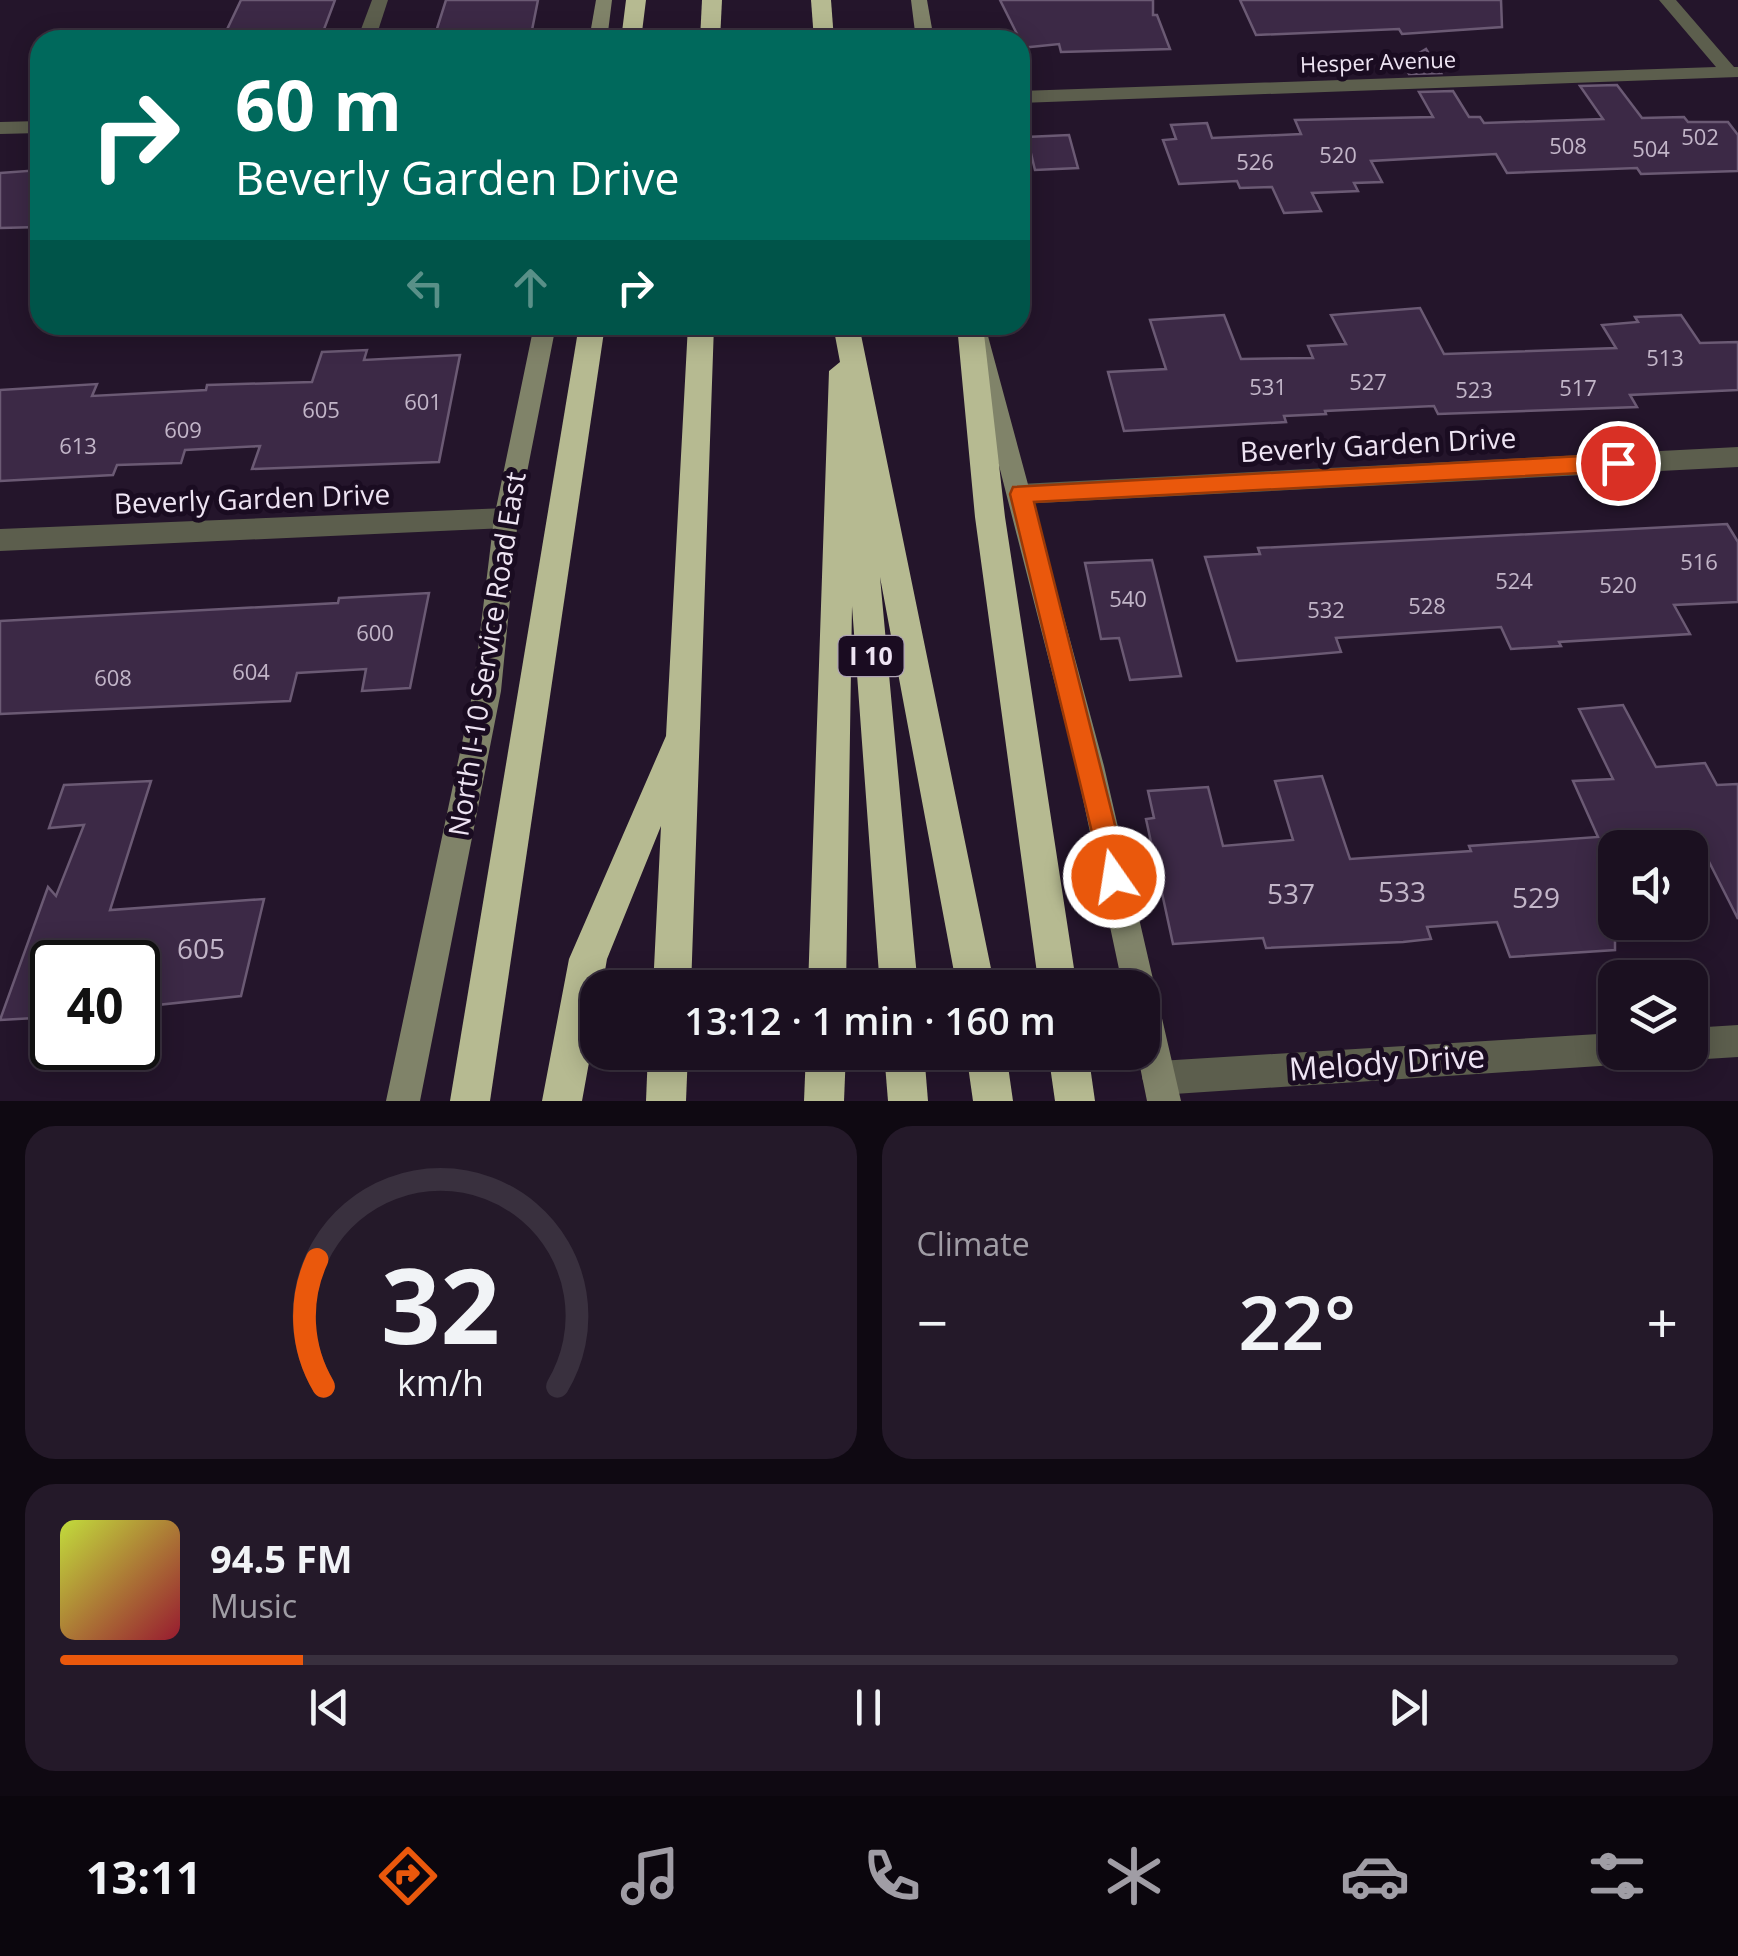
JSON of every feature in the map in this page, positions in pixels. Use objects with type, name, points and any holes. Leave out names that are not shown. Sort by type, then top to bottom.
[{"type":"highway","points":[[632,30],[636,0]]},
{"type":"highway","points":[[710,30],[712,0]]},
{"type":"highway","points":[[822,0],[824,30]]},
{"type":"highway","points":[[470,1101],[590,335]]},
{"type":"highway","points":[[673,970],[701,335]]},
{"type":"highway","points":[[827,970],[844,335]]},
{"type":"highway","name":"I 10","points":[[845,335],[898,970]]},
{"type":"highway","points":[[846,335],[972,970]]},
{"type":"highway","points":[[973,335],[990,516],[1055,970]]},
{"type":"highway","points":[[562,1101],[588,959],[686,726]]},
{"type":"highway","points":[[666,1101],[667,1070]]},
{"type":"highway","points":[[824,1101],[825,1070]]},
{"type":"highway","points":[[905,1070],[908,1101]]},
{"type":"highway","points":[[989,1070],[993,1101]]},
{"type":"highway","points":[[1071,1070],[1075,1101]]},
{"type":"street","points":[[370,30],[380,0]]},
{"type":"street","points":[[600,30],[604,0]]},
{"type":"street","points":[[919,0],[924,30]]},
{"type":"street","points":[[1668,0],[1734,72]]},
{"type":"street","name":"Hesper Avenue","points":[[1030,97],[1734,72]]},
{"type":"street","points":[[0,128],[30,127]]},
{"type":"street","name":"North I-10 Service Road East","points":[[403,1101],[487,690],[506,518],[543,335]]},
{"type":"street","points":[[975,335],[1090,766],[1135,970]]},
{"type":"street","name":"Beverly Garden Drive","points":[[1020,494],[1738,456]]},
{"type":"street","name":"Beverly Garden Drive","points":[[0,540],[506,518]]},
{"type":"street","points":[[1708,1043],[1738,1041]]},
{"type":"street","name":"Melody Drive","points":[[1162,1089],[1598,1051]]},
{"type":"building","points":[[241,0],[335,0],[324,30],[227,30]]},
{"type":"building","points":[[446,0],[538,0],[532,30],[437,30]]},
{"type":"building","points":[[1000,0],[1153,0],[1153,15],[1157,15],[1170,49],[1061,52],[1059,44],[1030,47],[1030,30],[1015,30]]},
{"type":"building","points":[[1240,0],[1501,0],[1502,27],[1402,34],[1399,29],[1256,35]]},
{"type":"building","points":[[1426,49],[1441,73],[1409,74],[1403,63]]},
{"type":"building","points":[[1617,85],[1642,118],[1728,122],[1738,135],[1738,171],[1641,174],[1637,168],[1507,173],[1496,154],[1371,161],[1382,182],[1354,183],[1358,191],[1312,193],[1321,211],[1284,213],[1272,187],[1240,188],[1237,181],[1179,184],[1163,140],[1176,139],[1171,125],[1207,123],[1212,138],[1301,134],[1295,120],[1433,117],[1419,92],[1453,91],[1469,117],[1480,117],[1484,123],[1603,119],[1580,86]]},
{"type":"building","points":[[1069,135],[1078,168],[1035,170],[1030,137]]},
{"type":"building","points":[[30,171],[30,227],[0,228],[0,173]]},
{"type":"building","points":[[1420,308],[1444,354],[1616,348],[1602,325],[1638,322],[1635,317],[1681,315],[1700,343],[1738,342],[1738,390],[1630,395],[1637,407],[1438,414],[1434,406],[1325,411],[1326,414],[1284,416],[1286,422],[1124,431],[1108,372],[1166,369],[1150,320],[1224,315],[1241,359],[1313,358],[1308,346],[1346,344],[1331,315]]},
{"type":"building","points":[[367,350],[364,360],[460,355],[439,462],[252,469],[260,446],[185,450],[181,463],[117,465],[113,475],[0,481],[0,390],[97,384],[92,396],[206,390],[207,385],[312,382],[322,352]]},
{"type":"building","points":[[1727,524],[1738,542],[1738,602],[1674,605],[1690,634],[1559,642],[1561,646],[1511,649],[1501,627],[1336,638],[1341,652],[1237,661],[1205,557],[1260,554],[1258,548]]},
{"type":"building","points":[[1152,560],[1181,676],[1130,680],[1119,638],[1101,639],[1085,563]]},
{"type":"building","points":[[429,593],[410,688],[362,691],[366,669],[297,673],[290,701],[0,714],[0,621],[338,603],[339,598]]},
{"type":"building","points":[[1623,705],[1656,767],[1705,763],[1717,785],[1738,784],[1738,919],[1708,860],[1708,830],[1598,830],[1598,837],[1573,781],[1613,779],[1579,709]]},
{"type":"building","points":[[1322,776],[1350,859],[1471,851],[1469,846],[1598,837],[1598,940],[1615,940],[1615,950],[1510,957],[1497,922],[1427,927],[1431,939],[1403,942],[1266,948],[1263,938],[1173,944],[1146,819],[1154,818],[1148,791],[1208,787],[1223,846],[1293,840],[1275,781]]},
{"type":"building","points":[[151,781],[110,910],[264,899],[241,996],[160,1005],[160,940],[30,940],[30,1018],[0,1020],[48,887],[56,896],[84,825],[49,828],[64,785]]},
{"type":"route","points":[[1114,877],[1090,766],[1020,494],[1618,463]]}]
